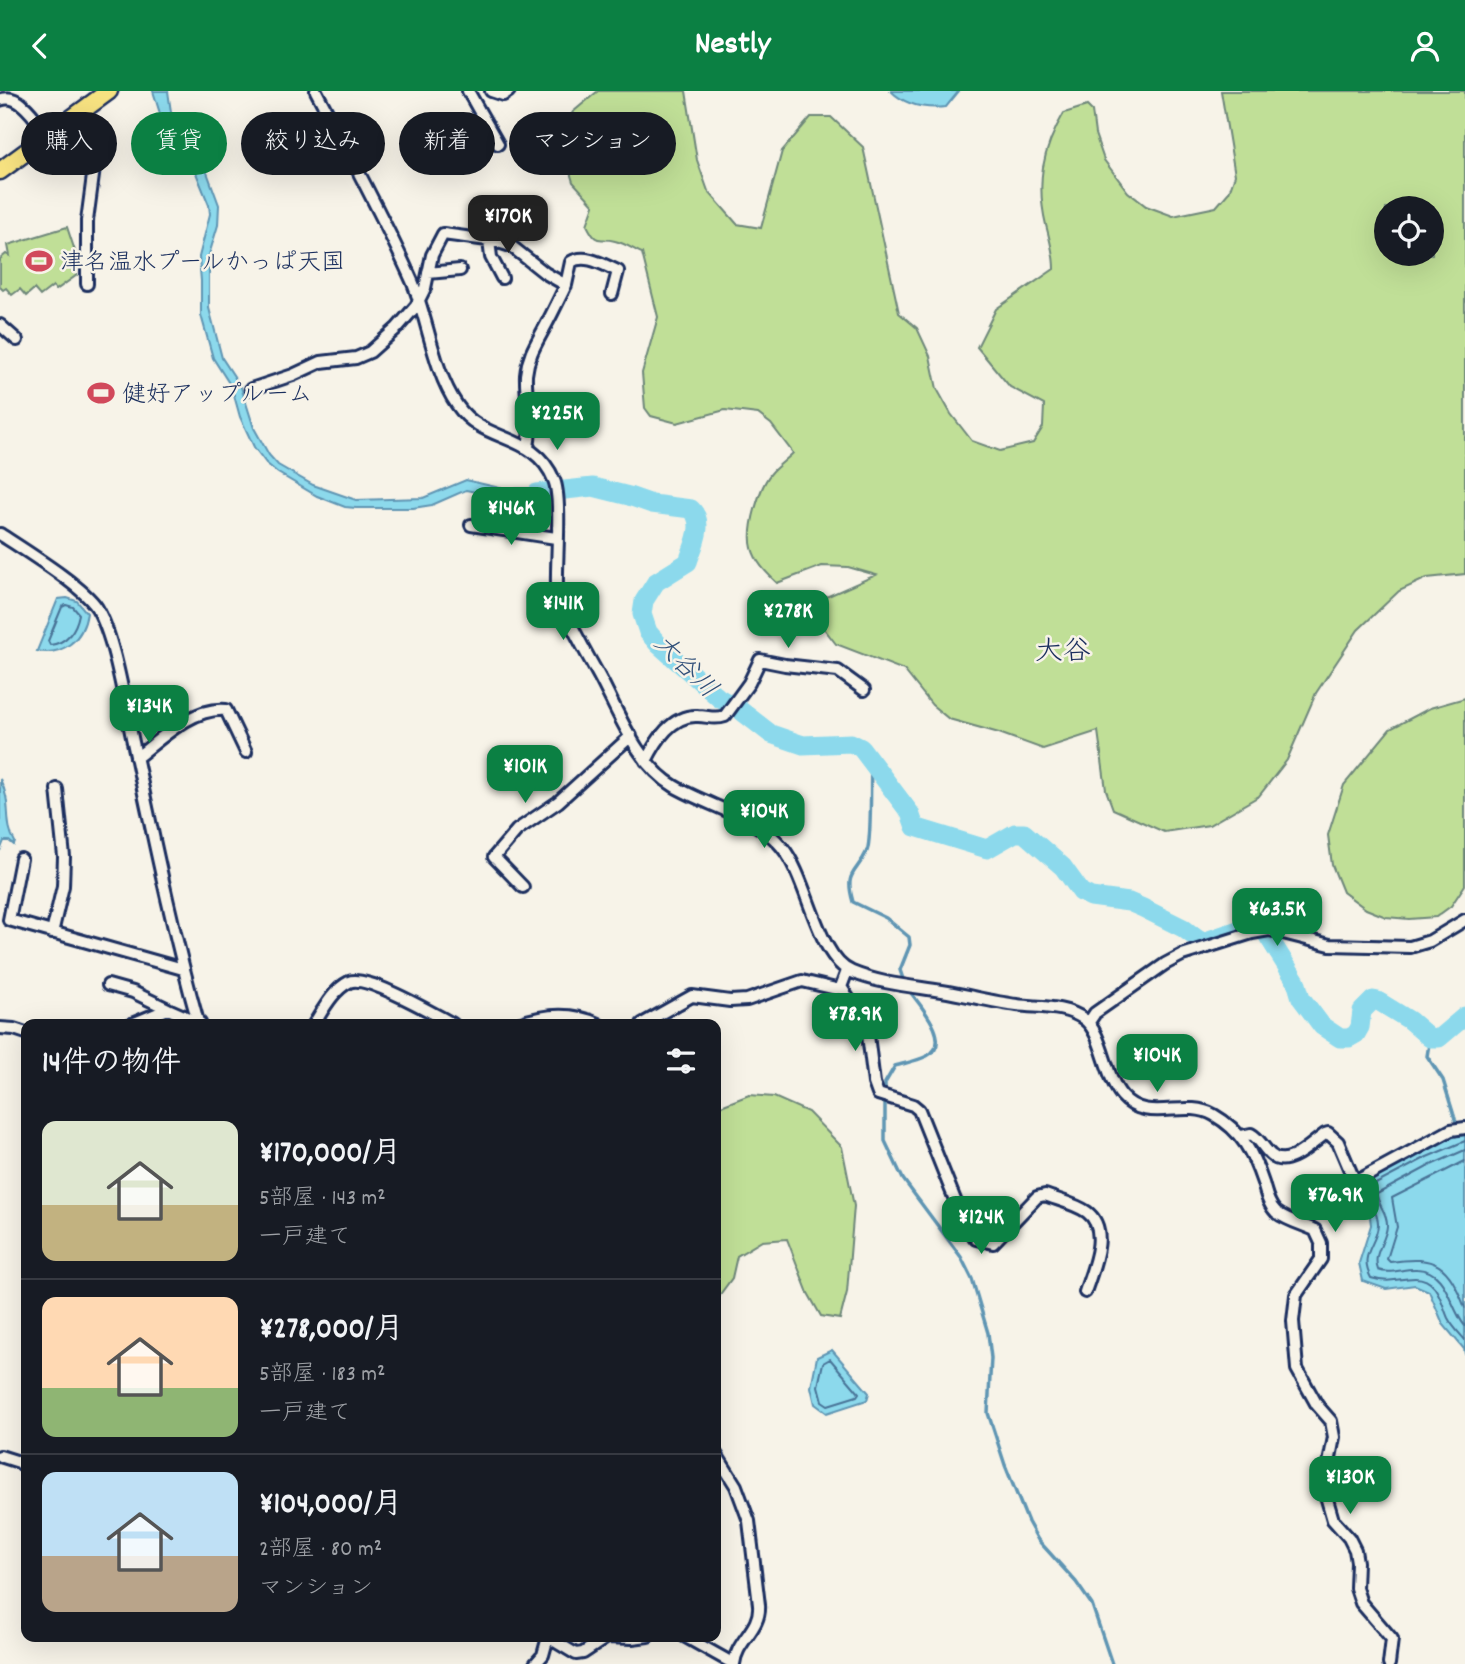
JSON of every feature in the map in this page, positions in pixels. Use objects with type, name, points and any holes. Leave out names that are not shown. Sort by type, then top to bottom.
[{"type":"highway","points":[[80,112],[109,91]]},
{"type":"highway","points":[[0,171],[21,155]]},
{"type":"street","points":[[316,91],[407,271],[447,385],[458,406],[480,427],[528,447],[544,460],[556,483],[556,586],[559,599],[646,761],[674,786],[768,832],[775,839],[792,861],[831,953],[848,971],[871,980],[1016,1005],[1069,1010],[1089,1022],[1098,1036],[1103,1059],[1121,1095],[1146,1111],[1192,1108],[1213,1114],[1242,1136],[1254,1157],[1268,1201],[1277,1213],[1315,1230],[1321,1243],[1321,1259],[1296,1295],[1293,1321],[1297,1369],[1317,1405],[1331,1421],[1334,1437],[1324,1489],[1333,1520],[1349,1538],[1355,1551],[1356,1588],[1361,1603],[1392,1639],[1390,1664]]},
{"type":"street","points":[[468,91],[498,144]]},
{"type":"street","points":[[491,91],[503,95],[509,91]]},
{"type":"street","points":[[0,100],[7,97],[17,99],[28,112]]},
{"type":"street","points":[[87,284],[87,221],[93,175]]},
{"type":"street","points":[[251,389],[321,362],[356,358],[370,352],[397,328],[418,301],[432,255],[443,234],[512,246],[545,274],[566,285]]},
{"type":"street","points":[[489,240],[491,257],[502,278]]},
{"type":"street","points":[[528,447],[528,364],[535,342],[566,285],[571,262],[579,258],[587,259],[618,271],[612,294]]},
{"type":"street","points":[[428,273],[460,269]]},
{"type":"street","points":[[0,325],[16,340]]},
{"type":"street","points":[[471,525],[556,538]]},
{"type":"street","points":[[0,534],[76,587],[96,607],[111,647],[183,969],[199,1019]]},
{"type":"street","points":[[646,761],[657,738],[690,716],[725,716],[760,660],[838,671],[864,690]]},
{"type":"street","points":[[136,758],[195,716],[215,710],[226,711],[246,752]]},
{"type":"street","points":[[523,887],[494,857],[517,830],[558,802],[631,736]]},
{"type":"street","points":[[52,933],[63,886],[64,857],[57,789]]},
{"type":"street","points":[[21,859],[9,920],[183,969]]},
{"type":"street","points":[[1089,1022],[1096,1013],[1165,964],[1182,955],[1252,933],[1269,930],[1329,945],[1410,947],[1430,941],[1465,920]]},
{"type":"street","points":[[841,987],[848,971]]},
{"type":"street","points":[[318,1019],[338,991],[351,981],[357,980],[373,984],[443,1019]]},
{"type":"street","points":[[651,1019],[692,996],[730,1001],[747,1000],[802,981],[832,989],[841,987]]},
{"type":"street","points":[[108,985],[133,992],[191,1019]]},
{"type":"street","points":[[841,987],[867,1027],[874,1083],[878,1094],[913,1105],[919,1110],[965,1225],[976,1239],[993,1243],[1037,1197],[1045,1195],[1088,1213],[1098,1226],[1098,1248],[1085,1292]]},
{"type":"street","points":[[144,1019],[168,1009]]},
{"type":"street","points":[[531,1019],[539,1016],[571,1015],[583,1019]]},
{"type":"street","points":[[0,1028],[21,1031]]},
{"type":"street","points":[[1242,1136],[1251,1134],[1272,1157],[1285,1160],[1328,1133],[1338,1142],[1355,1182],[1451,1130],[1465,1128]]},
{"type":"street","points":[[0,1456],[21,1464]]},
{"type":"street","points":[[695,1642],[734,1664],[737,1650],[759,1618],[760,1605],[748,1521],[736,1486],[721,1462]]},
{"type":"street","points":[[535,1664],[543,1655],[546,1642]]},
{"type":"street","points":[[555,1642],[572,1653],[579,1654],[599,1642]]},
{"type":"green space","points":[[598,91],[686,91],[697,160],[708,191],[737,224],[761,228],[782,151],[811,117],[831,117],[863,147],[899,313],[917,328],[930,356],[937,389],[951,414],[972,441],[1000,451],[1033,443],[1043,427],[1044,405],[1010,387],[977,347],[996,309],[1054,269],[1053,252],[1043,210],[1042,181],[1050,140],[1064,113],[1087,106],[1092,111],[1095,134],[1104,160],[1128,192],[1146,206],[1173,216],[1216,207],[1229,192],[1235,175],[1221,91],[1465,91],[1465,574],[1427,578],[1399,591],[1358,630],[1316,693],[1287,760],[1259,796],[1209,825],[1164,832],[1113,809],[1106,790],[1098,731],[1043,749],[949,719],[932,705],[904,670],[836,644],[815,617],[817,601],[876,575],[848,567],[822,566],[777,583],[762,567],[756,558],[751,540],[755,508],[768,478],[793,453],[771,424],[758,414],[725,410],[677,423],[651,416],[645,408],[642,373],[658,317],[642,253],[618,242],[596,238],[587,225],[594,205],[573,182],[571,175],[676,175],[676,112],[573,112]]},
{"type":"green space","name":"津名温水プールかっぱ天国","points":[[67,227],[79,263],[70,267],[77,275],[56,290],[53,286],[40,296],[34,289],[26,296],[20,289],[12,295],[6,288],[3,290],[0,287],[0,259],[6,254],[10,256],[8,245]]},
{"type":"green space","points":[[1465,698],[1465,885],[1451,906],[1436,917],[1386,917],[1366,909],[1343,892],[1332,865],[1328,835],[1344,785],[1390,729],[1430,708]]},
{"type":"green space","points":[[749,1095],[774,1097],[808,1112],[842,1147],[854,1206],[847,1292],[840,1319],[821,1316],[808,1293],[787,1239],[762,1241],[737,1256],[732,1278],[721,1293],[721,1106]]},
{"type":"water","points":[[153,91],[168,91],[171,112],[160,112]]},
{"type":"water","points":[[891,91],[959,91],[946,107],[939,108],[910,103]]},
{"type":"water","points":[[197,175],[208,175],[219,205],[218,225],[209,255],[209,308],[222,358],[241,387],[254,428],[269,455],[278,465],[313,485],[356,500],[423,498],[466,480],[504,489],[551,488],[553,497],[510,499],[466,490],[432,505],[413,508],[345,507],[317,496],[266,463],[254,447],[240,417],[232,388],[213,358],[201,315],[199,257],[210,214]]},
{"type":"water","points":[[58,599],[77,601],[87,613],[81,631],[63,648],[37,651]]},
{"type":"water","points":[[0,779],[6,797],[9,827],[15,842],[14,845],[4,841],[0,851]]},
{"type":"water","points":[[1465,1134],[1465,1354],[1464,1349],[1443,1324],[1429,1291],[1415,1285],[1386,1289],[1363,1281],[1359,1263],[1371,1225],[1370,1217],[1361,1204],[1359,1185],[1425,1149]]},
{"type":"water","points":[[832,1350],[869,1393],[867,1400],[827,1413],[815,1404],[811,1387],[817,1357]]},
{"type":"waterway","name":"大谷川","points":[[537,493],[593,487],[652,504],[691,509],[698,521],[693,549],[688,562],[656,582],[644,601],[642,614],[648,632],[719,698],[771,734],[803,745],[851,743],[861,748],[910,813],[915,827],[987,849],[1015,833],[1024,833],[1063,867],[1081,892],[1091,897],[1129,902],[1183,928],[1200,941],[1238,930],[1250,923],[1261,925],[1296,981],[1301,998],[1322,1026],[1340,1038],[1349,1038],[1356,1034],[1360,1027],[1362,1011],[1373,1000],[1409,1020],[1430,1038],[1439,1038],[1465,1016]]},
{"type":"waterway","points":[[871,762],[869,845],[851,879],[851,892],[853,902],[886,918],[909,937],[910,945],[900,970],[904,982]]},
{"type":"waterway","points":[[885,1093],[885,1083],[895,1066],[927,1056],[935,1050],[937,1042],[932,1022],[908,989]]},
{"type":"waterway","points":[[1430,1038],[1427,1056],[1443,1080],[1460,1135]]},
{"type":"waterway","points":[[885,1100],[885,1141],[903,1179],[961,1257],[972,1279],[988,1333],[991,1358],[988,1413],[1005,1465],[1038,1540],[1076,1582],[1092,1605],[1112,1664]]},
{"type":"place","name":"津名温水プールかっぱ天国","points":[[39,261]]},
{"type":"place","name":"健好アップルーム","points":[[101,393]]},
{"type":"district","name":"大谷","points":[[1063,649]]}]
